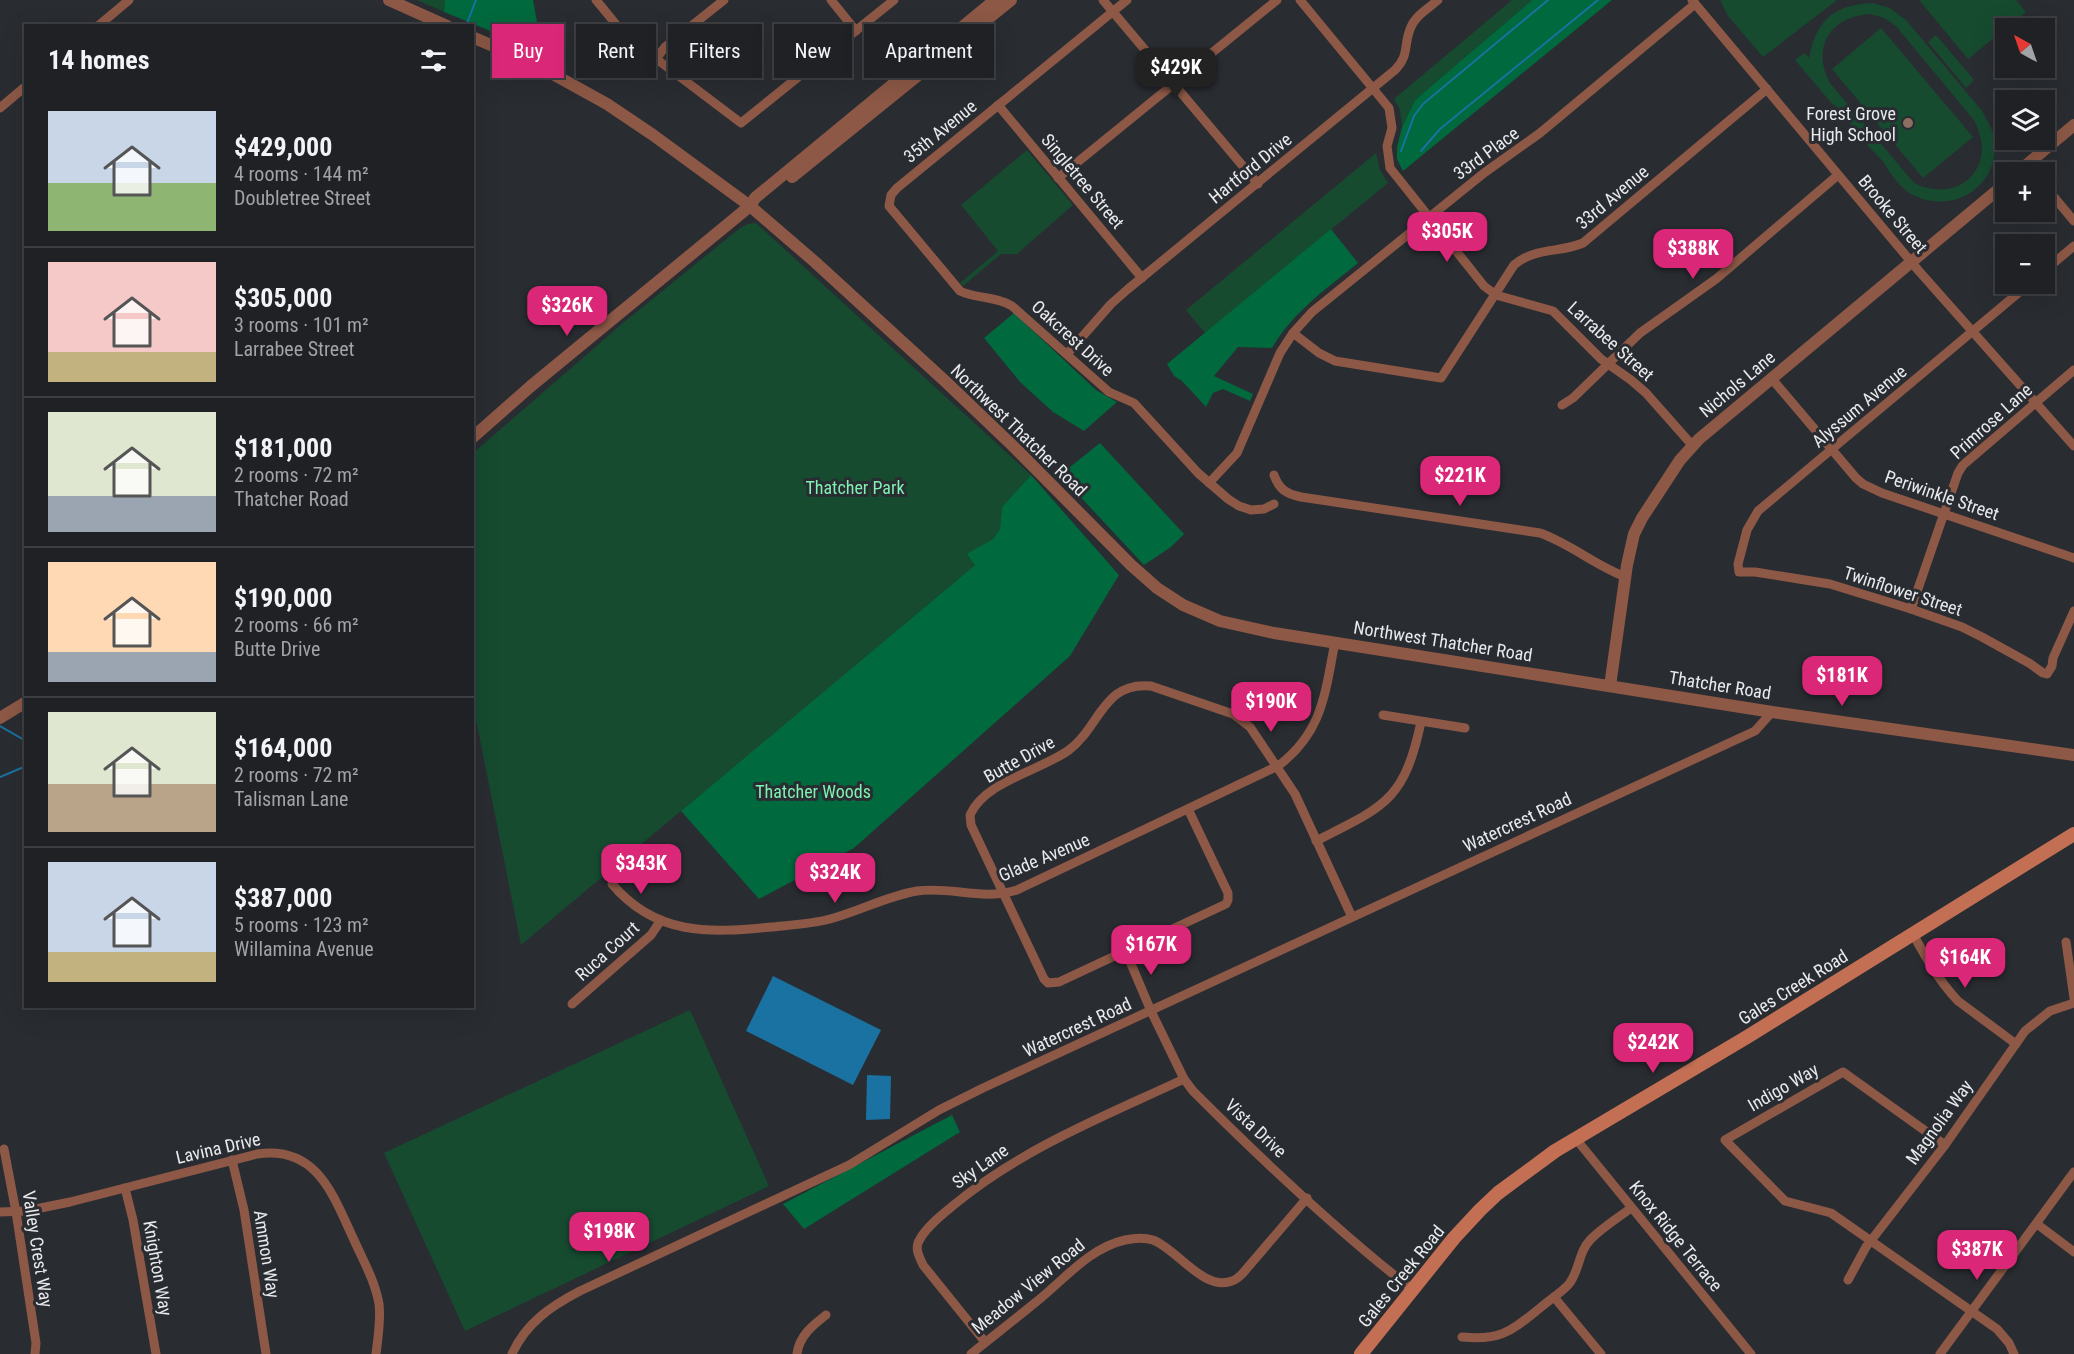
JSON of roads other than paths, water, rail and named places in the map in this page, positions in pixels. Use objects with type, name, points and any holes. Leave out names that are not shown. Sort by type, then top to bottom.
[{"type":"main road","name":"Gales Creek Road","points":[[1361,1354],[1454,1238],[1498,1193],[1555,1151],[2074,834]]},
{"type":"street","points":[[100,24],[129,0]]},
{"type":"street","points":[[389,0],[445,24]]},
{"type":"street","points":[[596,0],[617,24]]},
{"type":"street","points":[[724,0],[665,47],[656,59],[741,123],[894,0]]},
{"type":"street","points":[[831,0],[856,31]]},
{"type":"street","points":[[474,436],[531,386],[750,206],[755,198],[804,156],[995,0]]},
{"type":"street","points":[[750,206],[760,203],[1011,0]]},
{"type":"street","points":[[1103,0],[1258,184]]},
{"type":"street","name":"35th Avenue","points":[[890,199],[897,188],[1127,0]]},
{"type":"street","points":[[1058,178],[1277,0]]},
{"type":"street","name":"Larrabee Street","points":[[1300,0],[1389,108],[1392,128],[1387,146],[1390,168],[1484,286],[1496,295],[1553,311],[1608,364],[1646,393],[1692,445]]},
{"type":"street","name":"Hartford Drive","points":[[1067,354],[1111,304],[1401,64],[1406,53],[1412,24],[1438,0]]},
{"type":"street","name":"Brooke Street","points":[[1694,2],[1911,261],[2074,446]]},
{"type":"street","name":"33rd Place","points":[[1209,483],[1239,450],[1276,360],[1293,333],[1312,312],[1484,173],[1540,133],[1694,2]]},
{"type":"street","name":"Northwest Thatcher Road","points":[[474,38],[549,71],[607,104],[662,141],[750,206],[815,262],[954,390],[1131,565],[1157,588],[1183,605],[1220,621],[1256,630],[1610,686]]},
{"type":"street","points":[[0,108],[24,88]]},
{"type":"street","name":"33rd Avenue","points":[[1293,333],[1323,356],[1335,361],[1442,378],[1514,265],[1521,259],[1544,250],[1564,250],[1583,243],[1767,89]]},
{"type":"street","name":"Singletree Street","points":[[998,105],[1142,278]]},
{"type":"street","points":[[2034,162],[2074,124]]},
{"type":"street","points":[[1562,405],[1573,398],[1640,333],[1711,283],[1838,175]]},
{"type":"street","name":"Nichols Lane","points":[[1610,686],[1631,544],[1638,526],[1680,460],[1692,445],[1995,192]]},
{"type":"street","points":[[2055,198],[2074,221]]},
{"type":"street","name":"Oakcrest Drive","points":[[890,199],[892,211],[960,291],[975,297],[994,299],[1009,304],[1109,392],[1134,404],[1209,483],[1239,506],[1251,510],[1274,504]]},
{"type":"street","points":[[2055,262],[2074,246]]},
{"type":"street","name":"Alyssum Avenue","points":[[1739,572],[1738,564],[1754,516],[2018,294]]},
{"type":"street","name":"Primrose Lane","points":[[1911,609],[1958,472],[1963,465],[2074,370]]},
{"type":"street","name":"Periwinkle Street","points":[[1772,379],[1856,478],[1872,489],[2074,558]]},
{"type":"street","points":[[1274,476],[1280,488],[1290,495],[1540,533],[1556,539],[1626,578]]},
{"type":"street","name":"Twinflower Street","points":[[1739,572],[1755,572],[1830,584],[1911,609],[1962,627],[2047,674],[2074,611]]},
{"type":"street","name":"Glade Avenue","points":[[612,884],[630,904],[645,914],[698,930],[723,932],[829,920],[864,909],[885,899],[918,891],[942,890],[979,895],[1004,894],[1017,890],[1278,766],[1294,752],[1314,724],[1322,708],[1335,642]]},
{"type":"street","name":"Butte Drive","points":[[1126,952],[1059,982],[1048,983],[1041,974],[971,825],[970,815],[977,803],[1006,782],[1070,750],[1083,738],[1110,699],[1128,687],[1139,685],[1151,686],[1233,714],[1250,727],[1295,794],[1352,917]]},
{"type":"street","name":"Thatcher Road","points":[[1610,686],[1772,712],[2074,755]]},
{"type":"street","points":[[0,718],[24,703]]},
{"type":"street","name":"Watercrest Road","points":[[512,1354],[519,1339],[534,1321],[553,1305],[849,1165],[948,1105],[1755,731],[1772,712]]},
{"type":"street","points":[[1383,716],[1465,728]]},
{"type":"street","points":[[1316,840],[1369,814],[1383,804],[1406,774],[1414,754],[1421,722]]},
{"type":"street","points":[[1126,952],[1217,909],[1228,900],[1228,893],[1188,809]]},
{"type":"street","name":"Ruca Court","points":[[572,1004],[651,935],[661,920]]},
{"type":"street","points":[[1913,934],[1938,978],[1950,993],[2016,1044]]},
{"type":"street","points":[[2066,942],[2074,1000]]},
{"type":"street","name":"Vista Drive","points":[[1126,952],[1151,1011],[1184,1079],[1193,1091],[1306,1198],[1413,1290]]},
{"type":"street","name":"Magnolia Way","points":[[1848,1280],[1866,1247],[1945,1144],[2025,1031],[2050,1011],[2074,1000]]},
{"type":"street","name":"Indigo Way","points":[[1872,1240],[1831,1213],[1785,1201],[1725,1140],[1843,1072],[1945,1144]]},
{"type":"street","name":"Sky Lane","points":[[986,1342],[923,1265],[917,1251],[918,1240],[956,1203],[1013,1162],[1049,1142],[1184,1079]]},
{"type":"street","name":"Knox Ridge Terrace","points":[[1576,1139],[1751,1354]]},
{"type":"street","name":"Valley Crest Way","points":[[4,1149],[16,1212],[36,1354]]},
{"type":"street","name":"Lavina Drive","points":[[0,1212],[16,1212],[70,1202],[265,1153],[286,1155],[309,1165],[325,1180],[373,1280],[380,1313],[376,1354]]},
{"type":"street","name":"Ammon Way","points":[[232,1160],[244,1210],[266,1354]]},
{"type":"street","points":[[1940,1354],[2074,1172]]},
{"type":"street","name":"Knighton Way","points":[[125,1188],[133,1220],[156,1354]]},
{"type":"street","name":"Meadow View Road","points":[[970,1354],[1085,1260],[1107,1246],[1126,1240],[1140,1238],[1154,1240],[1208,1280],[1219,1283],[1232,1281],[1243,1273],[1306,1198]]},
{"type":"street","points":[[1462,1337],[1480,1339],[1507,1333],[1569,1284],[1581,1251],[1591,1239],[1631,1208]]},
{"type":"street","points":[[2037,1224],[2074,1252]]},
{"type":"street","points":[[1872,1240],[1997,1329],[2009,1343],[2014,1354]]},
{"type":"street","points":[[1554,1297],[1601,1354]]},
{"type":"street","points":[[797,1354],[808,1329],[826,1315]]},
{"type":"water","points":[[773,976],[881,1030],[853,1085],[746,1031]]},
{"type":"water","points":[[867,1075],[891,1076],[890,1119],[866,1120]]},
{"type":"waterway","points":[[467,24],[476,0]]},
{"type":"waterway","points":[[1401,151],[1414,116],[1423,104],[1548,0]]},
{"type":"waterway","points":[[1421,151],[1440,129],[1598,0]]},
{"type":"waterway","points":[[0,726],[24,740]]},
{"type":"waterway","points":[[0,777],[24,767]]},
{"type":"place","name":"Forest Grove High School","points":[[1908,123]]},
{"type":"park label","name":"Thatcher Park","points":[[855,487]]},
{"type":"park label","name":"Thatcher Woods","points":[[813,791]]}]
